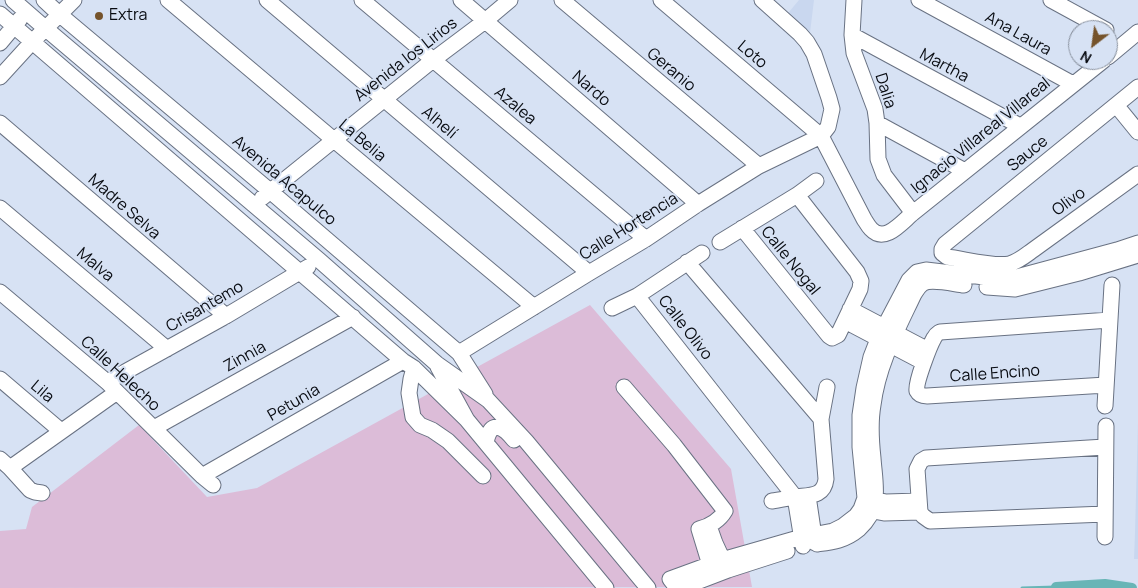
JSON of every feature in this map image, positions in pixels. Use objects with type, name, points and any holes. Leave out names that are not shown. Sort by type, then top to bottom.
[{"type":"street","points":[[13,0],[319,260],[436,364],[488,400],[526,441],[648,588]]},
{"type":"street","points":[[0,44],[38,0]]},
{"type":"street","name":"Avenida Acapulco","points":[[44,0],[459,353],[488,400]]},
{"type":"street","points":[[0,77],[45,28],[74,0]]},
{"type":"street","name":"La Belia","points":[[168,0],[534,307]]},
{"type":"street","name":"Alhelí","points":[[267,0],[588,273]]},
{"type":"street","name":"Azalea","points":[[362,0],[646,238]]},
{"type":"street","name":"Nardo","points":[[461,0],[698,204]]},
{"type":"street","name":"Avenida los Lirios","points":[[253,205],[510,0]]},
{"type":"street","name":"Geranio","points":[[562,0],[759,166]]},
{"type":"street","name":"Loto","points":[[661,0],[821,136]]},
{"type":"street","points":[[762,0],[800,34],[814,54],[832,109],[828,126],[821,136]]},
{"type":"street","name":"Dalia","points":[[854,0],[852,36],[854,53],[875,109],[878,159],[884,175],[912,213]]},
{"type":"street","name":"Ana Laura","points":[[919,0],[1073,84]]},
{"type":"street","points":[[1051,0],[1087,20]]},
{"type":"street","points":[[0,14],[409,364],[467,420],[606,588]]},
{"type":"street","points":[[1118,34],[1133,37]]},
{"type":"street","name":"Martha","points":[[852,36],[1020,126]]},
{"type":"street","points":[[1118,49],[1133,37]]},
{"type":"street","name":"Ignacio Villareal Villareal","points":[[821,136],[864,219],[872,230],[878,234],[890,233],[912,213],[1091,70]]},
{"type":"street","name":"Sauce","points":[[1020,259],[1009,264],[990,264],[947,257],[941,251],[945,244],[1138,87]]},
{"type":"street","points":[[1116,105],[1138,132]]},
{"type":"street","name":"Madre Selva","points":[[0,123],[226,316]]},
{"type":"street","points":[[877,123],[965,171]]},
{"type":"street","name":"Calle Hortencia","points":[[459,353],[759,166],[821,136]]},
{"type":"street","name":"Olivo","points":[[1020,259],[1138,174]]},
{"type":"street","points":[[797,194],[816,181]]},
{"type":"street","name":"Calle Nogal","points":[[797,194],[860,277],[860,289],[838,335],[832,338],[828,336],[742,228],[797,194]]},
{"type":"street","name":"Malva","points":[[0,208],[167,349]]},
{"type":"street","points":[[720,242],[742,228]]},
{"type":"street","points":[[887,336],[909,280],[920,271],[932,270],[1001,279],[1013,278],[1138,243]]},
{"type":"street","name":"Calle Olivo","points":[[702,252],[637,296],[802,497],[808,540]]},
{"type":"street","points":[[869,505],[860,447],[860,415],[868,372],[887,336],[922,284],[926,282],[939,282],[998,289],[1015,289],[1079,273],[1138,255]]},
{"type":"street","name":"Crisantemo","points":[[5,463],[61,431],[112,387],[167,349],[319,260]]},
{"type":"street","points":[[686,262],[820,419]]},
{"type":"street","points":[[1105,406],[1112,284]]},
{"type":"street","name":"Calle Helecho","points":[[0,292],[112,387],[207,481]]},
{"type":"street","points":[[612,308],[637,296]]},
{"type":"street","points":[[847,315],[926,356]]},
{"type":"street","name":"Zinnia","points":[[154,428],[353,317]]},
{"type":"street","name":"Calle Encino","points":[[1106,385],[927,396],[917,391],[926,356],[934,338],[940,332],[1110,320]]},
{"type":"street","points":[[409,364],[411,379],[409,393],[414,417],[420,425],[432,430],[448,441],[483,476]]},
{"type":"street","name":"Petunia","points":[[207,481],[409,364]]},
{"type":"street","points":[[436,364],[467,420]]},
{"type":"street","name":"Lila","points":[[0,379],[61,431]]},
{"type":"street","points":[[624,387],[674,445],[725,511],[717,521],[709,526],[719,568]]},
{"type":"street","points":[[772,501],[802,497],[818,493],[824,489],[826,479],[820,419],[827,387]]},
{"type":"street","points":[[1104,537],[1106,426]]},
{"type":"street","points":[[486,444],[489,432],[493,428],[499,427],[506,430],[526,454],[546,465]]},
{"type":"street","points":[[1105,514],[934,521],[926,519],[920,507],[917,469],[926,458],[1106,447]]},
{"type":"street","points":[[5,463],[30,490],[42,493]]},
{"type":"street","points":[[677,588],[670,579],[719,568],[833,531],[843,526],[869,505],[896,503],[920,507]]},
{"type":"street","points":[[681,588],[719,568]]},
{"type":"shaded area","points":[[799,0],[814,0],[809,41],[784,18]]},
{"type":"shaded area","points":[[590,305],[731,469],[752,587],[0,588],[0,531],[26,529],[32,507],[139,425],[207,497],[257,488]]},
{"type":"shaded area","points":[[1138,422],[1138,559],[1134,559],[1135,533]]},
{"type":"waterway","points":[[1056,587],[1105,584],[1132,588]]},
{"type":"waterway","points":[[1022,588],[1056,587]]},
{"type":"place","name":"Extra","points":[[99,16]]}]
